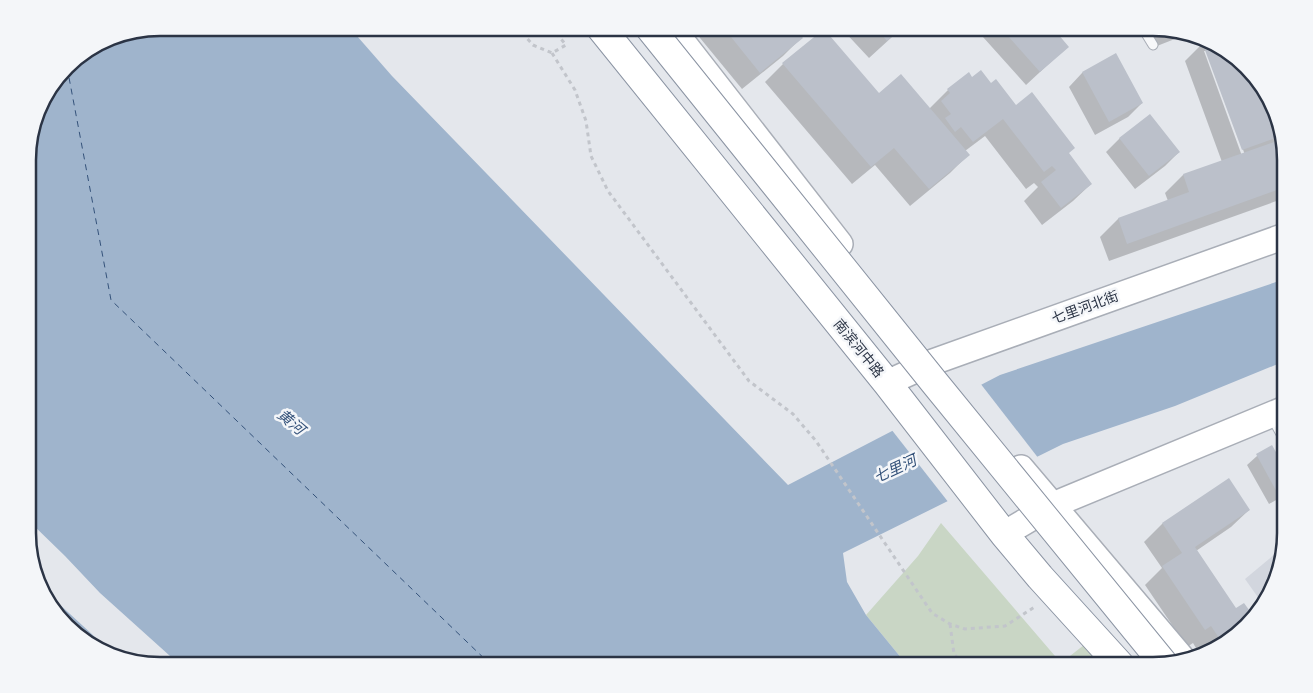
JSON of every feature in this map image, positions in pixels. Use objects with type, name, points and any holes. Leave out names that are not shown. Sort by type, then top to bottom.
[{"type":"highway","points":[[656,36],[1157,656]]},
{"type":"highway","name":"南滨河中路","points":[[607,37],[894,391],[1004,534],[1112,656]]},
{"type":"street","points":[[678,36],[933,362],[1178,654]]},
{"type":"street","name":"七里河北街","points":[[894,391],[933,362],[1277,239]]},
{"type":"street","points":[[1004,534],[1053,505],[1277,412]]},
{"type":"lane","points":[[1148,36],[1153,44]]},
{"type":"path","points":[[525,37],[533,45],[552,53],[575,90],[586,121],[591,156],[608,191],[749,381],[794,414],[816,441],[932,613],[950,624],[965,629],[1005,626],[1055,593]]},
{"type":"path","points":[[552,53],[566,45],[559,37]]},
{"type":"path","points":[[950,624],[954,654],[956,656]]},
{"type":"shaded area","points":[[1275,554],[1270,573],[1258,598],[1245,579]]},
{"type":"green space","points":[[941,523],[1055,656],[900,656],[866,615],[918,556]]},
{"type":"green space","points":[[1084,645],[1095,656],[1070,656]]},
{"type":"water","points":[[152,37],[358,37],[392,76],[788,485],[1000,375],[1277,282],[1277,364],[1175,406],[1063,444],[843,553],[847,582],[866,615],[900,656],[171,657],[100,593],[36,528],[37,152],[40,128],[57,91],[91,57],[128,40]]},
{"type":"water","points":[[59,604],[101,642],[85,631]]},
{"type":"pier","points":[[980,383],[1039,459],[949,503],[891,429]]},
{"type":"building","points":[[731,36],[802,36],[803,38],[760,73]]},
{"type":"building","points":[[815,36],[830,36],[879,93],[901,74],[970,155],[929,189],[894,148],[871,167],[782,63]]},
{"type":"building","points":[[883,36],[892,36],[887,41]]},
{"type":"building","points":[[1008,36],[1060,36],[1069,47],[1040,72]]},
{"type":"building","points":[[1204,47],[1228,62],[1251,85],[1260,98],[1273,128],[1275,138],[1242,150]]},
{"type":"building","points":[[1116,53],[1143,103],[1109,122],[1082,72]]},
{"type":"building","points":[[981,70],[991,83],[996,79],[1016,105],[1032,92],[1075,148],[1069,153],[1092,184],[1061,208],[1041,182],[1056,170],[1052,166],[1044,172],[1003,119],[973,142],[961,127],[955,132],[945,118],[951,114],[941,101],[950,93],[947,89],[969,72],[972,77]]},
{"type":"building","points":[[1150,114],[1180,152],[1149,176],[1119,138]]},
{"type":"building","points":[[1276,142],[1277,190],[1127,244],[1118,218],[1189,192],[1183,174]]},
{"type":"building","points":[[1272,445],[1277,454],[1277,492],[1256,454]]},
{"type":"building","points":[[1229,478],[1250,510],[1195,547],[1236,608],[1244,603],[1249,610],[1219,638],[1211,626],[1205,630],[1162,566],[1182,553],[1162,523]]},
{"type":"ferry route","points":[[69,77],[111,300],[482,657]]},
{"type":"water label","name":"黄河","points":[[291,422]]},
{"type":"water label","name":"七里河","points":[[895,469]]}]
